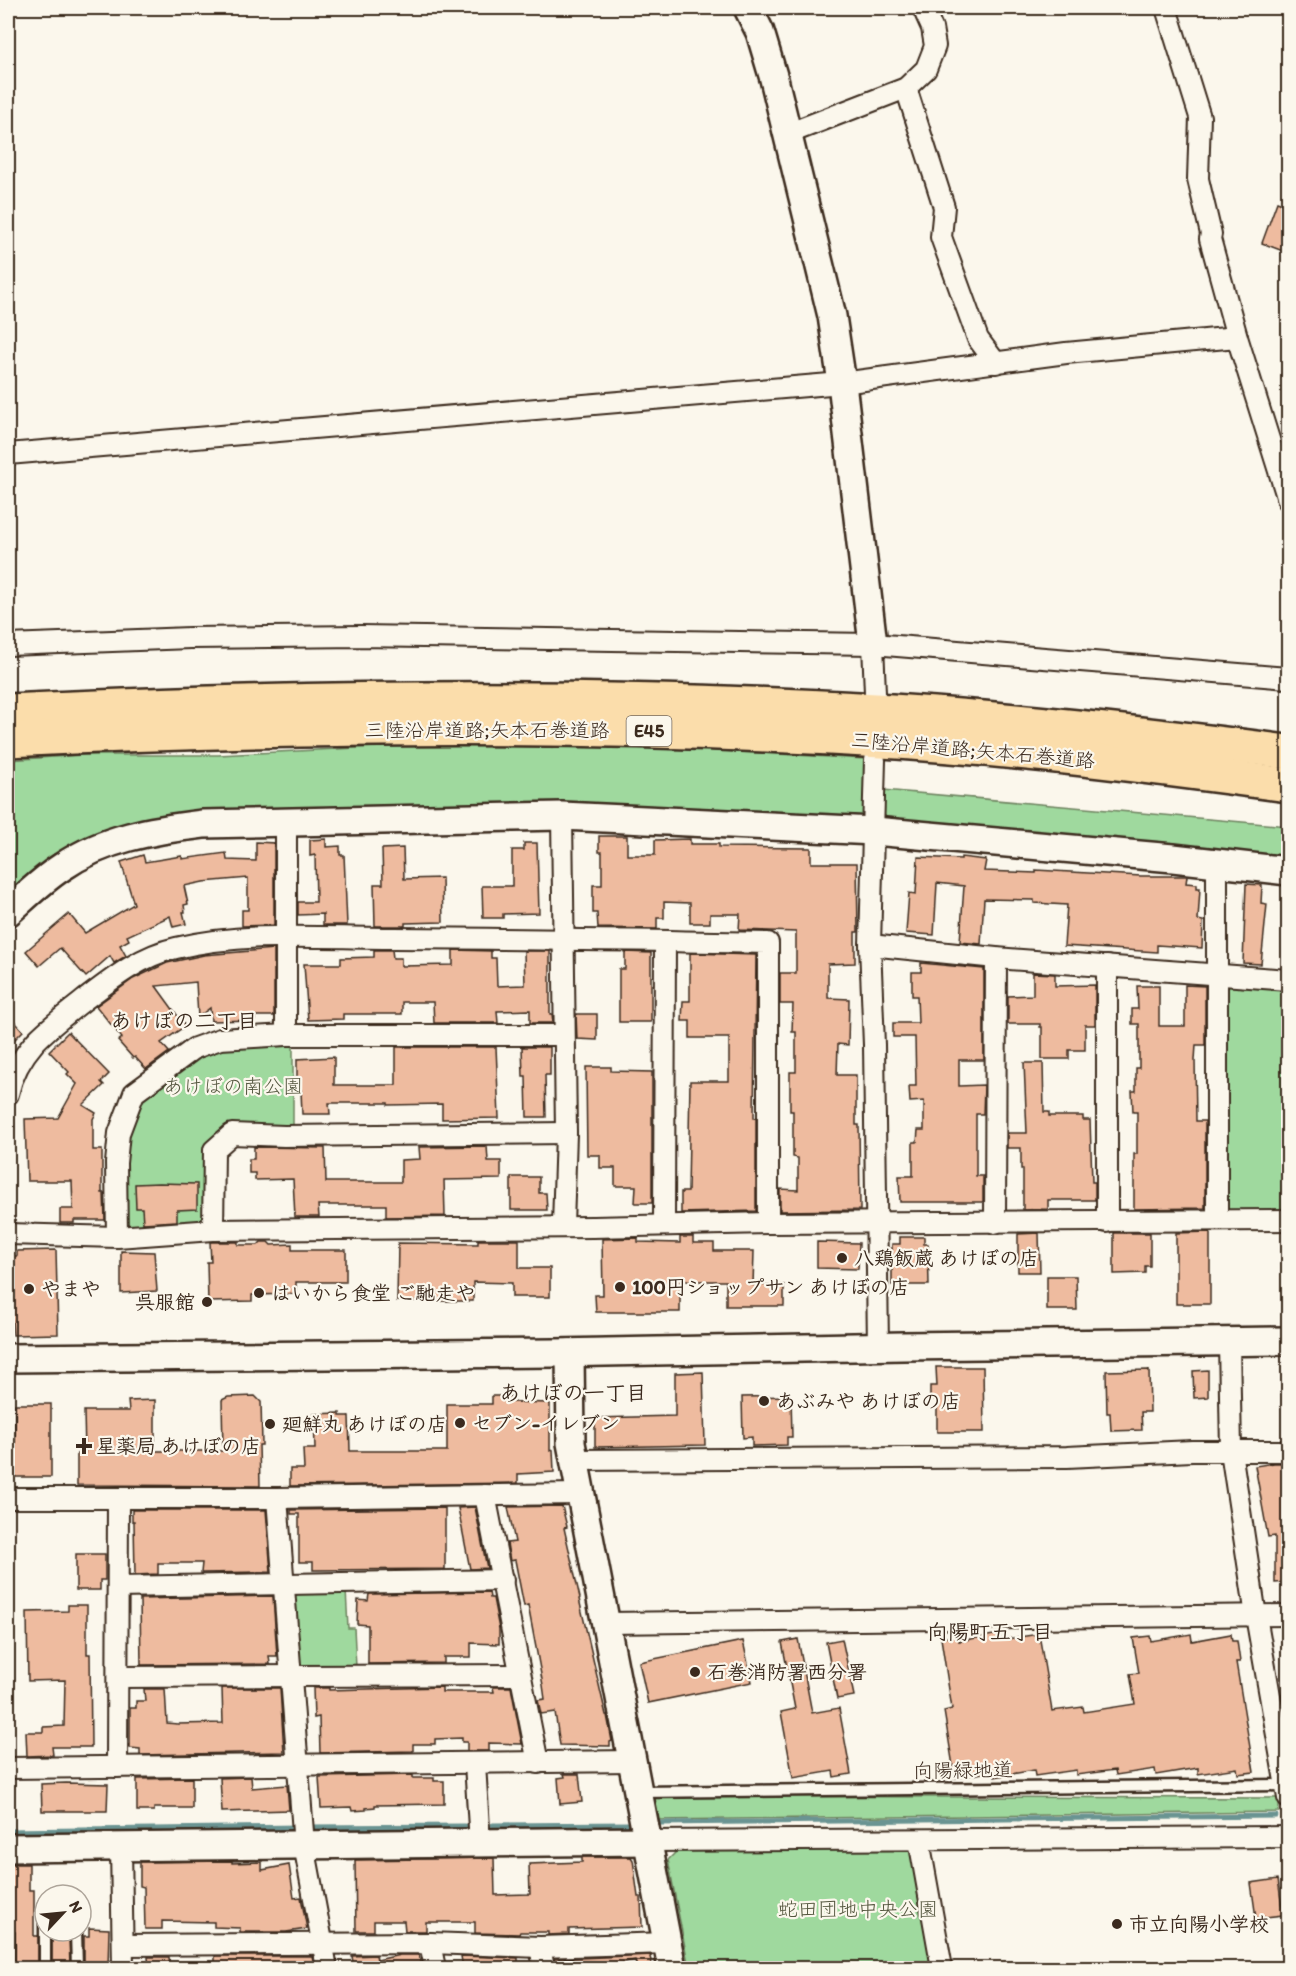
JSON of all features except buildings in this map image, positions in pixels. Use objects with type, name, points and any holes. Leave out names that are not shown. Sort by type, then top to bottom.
[{"type":"highway","name":"三陸沿岸道路;矢本石巻道路","points":[[8,711],[251,701],[520,699],[676,702],[859,709],[1022,721],[1164,736],[1288,753]]},
{"type":"highway","name":"三陸沿岸道路;矢本石巻道路","points":[[8,740],[241,731],[374,729],[675,732],[865,740],[1019,752],[1288,785]]},
{"type":"street","points":[[748,8],[760,32],[774,79],[832,316],[873,644],[875,693]]},
{"type":"street","points":[[787,134],[906,88],[926,69],[935,46],[932,28],[922,8]]},
{"type":"street","points":[[1166,8],[1200,117],[1198,178],[1210,238],[1236,337],[1288,500]]},
{"type":"street","points":[[906,88],[944,207],[941,237],[978,339],[996,363]]},
{"type":"street","points":[[8,454],[842,383],[1066,353],[1236,337]]},
{"type":"street","points":[[8,645],[202,638],[361,636],[873,644],[1288,678]]},
{"type":"street","points":[[875,760],[870,945],[874,1045],[878,1346]]},
{"type":"street","points":[[562,816],[566,1133],[563,1225]]},
{"type":"street","points":[[8,912],[61,867],[85,853],[132,834],[203,824],[562,816],[874,831],[1288,871]]},
{"type":"street","points":[[285,823],[286,1035]]},
{"type":"street","points":[[1217,864],[1217,1220]]},
{"type":"street","points":[[8,1094],[17,1066],[35,1042],[68,1012],[118,974],[136,963],[175,948],[220,939],[564,939],[768,943],[768,1223]]},
{"type":"street","points":[[664,1225],[665,941]]},
{"type":"street","points":[[870,945],[996,958],[1288,980]]},
{"type":"street","points":[[995,1223],[996,958]]},
{"type":"street","points":[[1107,966],[1107,1222]]},
{"type":"street","points":[[117,1237],[116,1163],[119,1133],[134,1093],[195,1048],[220,1038],[286,1035],[564,1035]]},
{"type":"street","points":[[213,1230],[214,1150],[232,1134],[284,1136],[566,1133]]},
{"type":"street","points":[[8,1234],[117,1237],[213,1230],[768,1223],[1288,1220]]},
{"type":"street","points":[[8,1358],[570,1353],[878,1346],[1288,1341]]},
{"type":"street","points":[[1229,1342],[1231,1451],[1256,1616],[1288,1789]]},
{"type":"street","points":[[124,1945],[429,1943],[540,1947],[670,1956],[571,1443],[570,1353]]},
{"type":"street","points":[[574,1460],[1067,1457],[1192,1451],[1288,1451]]},
{"type":"street","points":[[8,1498],[277,1498],[581,1494]]},
{"type":"street","points":[[485,1495],[538,1763]]},
{"type":"street","points":[[117,1767],[118,1498]]},
{"type":"street","points":[[277,1498],[304,1845],[327,1968]]},
{"type":"street","points":[[118,1587],[503,1580]]},
{"type":"street","points":[[607,1623],[1288,1616]]},
{"type":"street","points":[[118,1677],[520,1675]]},
{"type":"street","points":[[8,1762],[8,1768],[633,1761]]},
{"type":"street","points":[[475,1764],[480,1844]]},
{"type":"street","points":[[8,1848],[1288,1837]]},
{"type":"street","points":[[919,1840],[942,1968]]},
{"type":"street","points":[[121,1847],[123,1968]]},
{"type":"street","points":[[429,1943],[435,1968]]},
{"type":"street","points":[[540,1947],[544,1968]]},
{"type":"lane","name":"向陽緑地道","points":[[639,1792],[1288,1789]]},
{"type":"lane","points":[[45,1943],[45,1968]]},
{"type":"lane","points":[[76,1943],[77,1968]]},
{"type":"green space","points":[[397,746],[633,746],[866,759],[865,812],[862,816],[849,819],[194,816],[8,902],[8,760],[83,755],[218,755]]},
{"type":"green space","points":[[883,790],[1288,826],[1288,862],[890,823],[883,813]]},
{"type":"green space","points":[[1217,974],[1288,980],[1288,1220],[1217,1220]]},
{"type":"green space","name":"あけぼの南公園","points":[[293,1044],[293,1125],[233,1127],[204,1146],[205,1217],[200,1223],[130,1225],[123,1219],[124,1135],[140,1102],[197,1056],[219,1045]]},
{"type":"green space","points":[[300,1590],[346,1590],[348,1628],[354,1628],[356,1667],[303,1669],[299,1663],[293,1596]]},
{"type":"green space","points":[[653,1796],[1279,1798],[1279,1812],[656,1820]]},
{"type":"green space","name":"蛇田団地中央公園","points":[[906,1848],[916,1857],[936,1968],[689,1968],[668,1860],[677,1851]]},
{"type":"waterway","points":[[660,1823],[1276,1816]]},
{"type":"waterway","points":[[493,1825],[630,1824]]},
{"type":"waterway","points":[[307,1827],[465,1826]]},
{"type":"waterway","points":[[8,1831],[298,1827]]},
{"type":"place","name":"八鶏飯蔵 あけぼの店","points":[[842,1258]]},
{"type":"place","name":"100円ショップサン あけぼの店","points":[[620,1287]]},
{"type":"place","name":"やまや","points":[[29,1289]]},
{"type":"place","name":"はいから食堂 ご馳走や","points":[[259,1293]]},
{"type":"place","name":"呉服館","points":[[207,1302]]},
{"type":"place","name":"あぶみや あけぼの店","points":[[764,1401]]},
{"type":"place","name":"セブン-イレブン","points":[[460,1423]]},
{"type":"place","name":"廻鮮丸 あけぼの店","points":[[270,1424]]},
{"type":"place","name":"星薬局 あけぼの店","points":[[84,1446]]},
{"type":"place","name":"石巻消防署西分署","points":[[695,1672]]},
{"type":"place","name":"市立向陽小学校","points":[[1117,1924]]},
{"type":"district","name":"あけぼの二丁目","points":[[184,1021]]},
{"type":"district","name":"あけぼの一丁目","points":[[573,1393]]},
{"type":"district","name":"向陽町五丁目","points":[[990,1632]]}]
